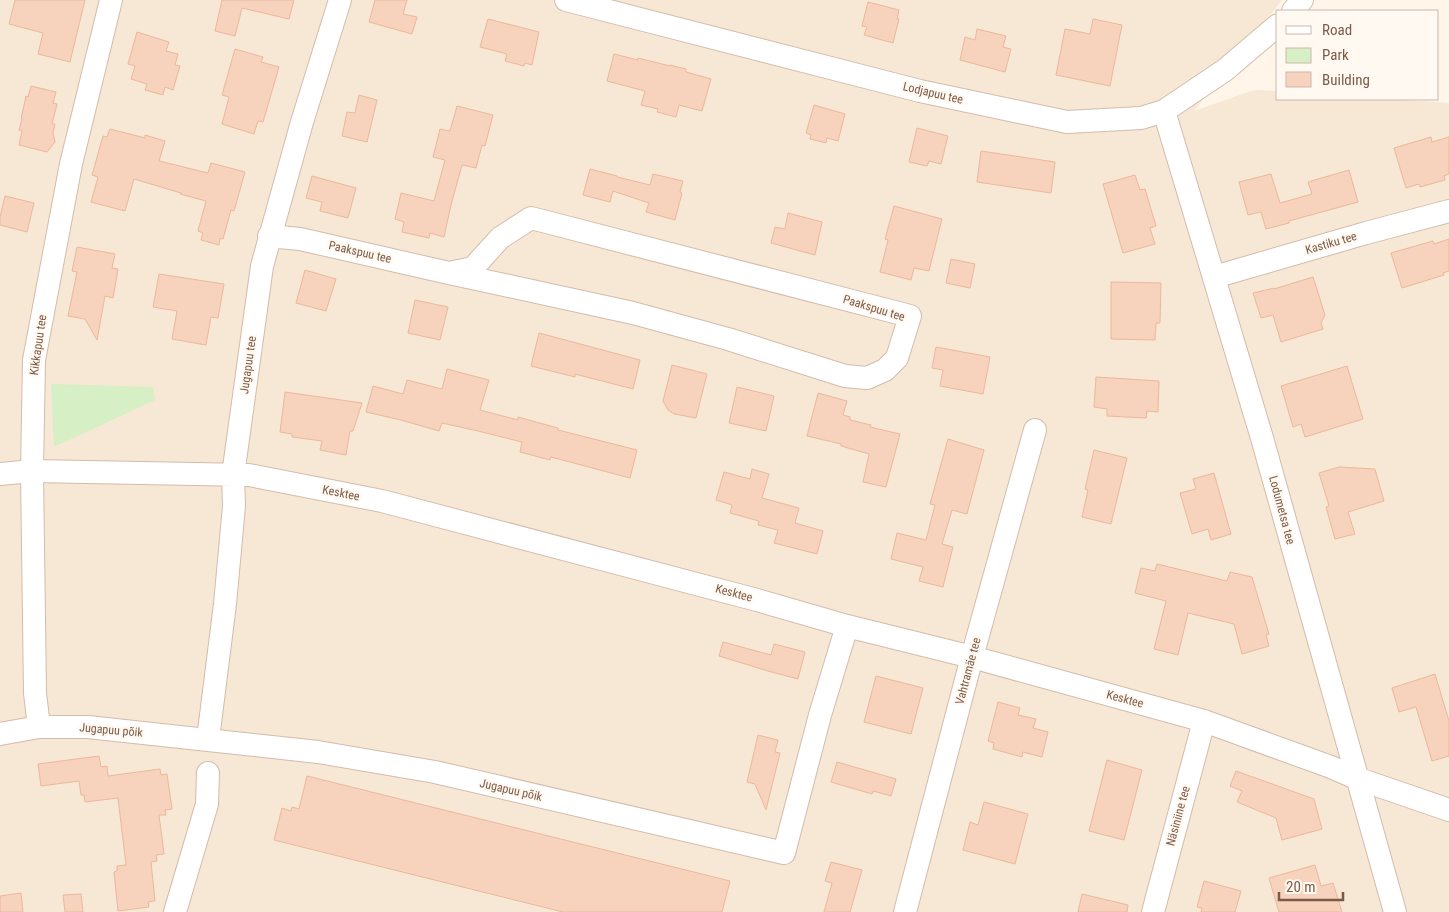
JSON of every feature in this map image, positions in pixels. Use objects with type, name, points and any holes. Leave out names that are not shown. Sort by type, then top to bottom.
[{"type":"street","name":"Kikkapuu tee","points":[[39,727],[35,693],[32,471],[34,360],[71,164],[111,0]]},
{"type":"street","name":"Jugapuu tee","points":[[208,739],[226,594],[234,506],[233,475],[262,266],[302,122],[340,0]]},
{"type":"street","name":"Lodjapuu tee","points":[[566,0],[920,91],[1066,122],[1141,118],[1164,111],[1225,70],[1276,27]]},
{"type":"street","points":[[1293,10],[1302,0]]},
{"type":"street","name":"Lodumetsa tee","points":[[1164,111],[1262,438],[1395,912]]},
{"type":"street","name":"Kastiku tee","points":[[1214,277],[1449,211]]},
{"type":"street","name":"Paakspuu tee","points":[[269,236],[300,239],[633,314],[728,339],[845,376],[867,378],[885,370],[898,358],[910,316],[531,218],[500,238],[473,268],[449,272]]},
{"type":"street","name":"Vahtramäe tee","points":[[905,912],[972,657],[1035,430]]},
{"type":"street","name":"Kesktee","points":[[0,474],[32,471],[249,475],[382,501],[757,600],[847,626],[972,657],[1204,721],[1331,766],[1356,778],[1449,810]]},
{"type":"street","name":"Jugapuu põik","points":[[0,734],[39,727],[88,727],[318,752],[435,772],[784,853],[820,715],[847,626]]},
{"type":"street","name":"Näsiniine tee","points":[[1153,912],[1204,721]]},
{"type":"street","points":[[175,912],[207,804],[208,773]]},
{"type":"shaded area","points":[[0,0],[1282,0],[1194,111],[1254,90],[1276,91],[1276,100],[1405,100],[1449,103],[1449,912],[0,912]]},
{"type":"green space","points":[[51,384],[153,387],[155,400],[54,447]]},
{"type":"building","points":[[15,0],[85,0],[70,62],[38,54],[43,33],[9,24]]},
{"type":"building","points":[[222,0],[294,0],[289,19],[242,8],[235,36],[215,31]]},
{"type":"building","points":[[375,0],[407,0],[403,14],[417,17],[412,34],[369,22]]},
{"type":"building","points":[[868,2],[899,10],[897,19],[899,19],[893,43],[864,35],[867,27],[862,26]]},
{"type":"building","points":[[488,19],[539,32],[532,65],[525,63],[524,66],[505,61],[507,54],[480,47]]},
{"type":"building","points":[[1093,19],[1122,25],[1110,86],[1056,75],[1065,29],[1090,34]]},
{"type":"building","points":[[977,29],[1006,36],[1003,47],[1011,49],[1005,72],[960,60],[965,37],[975,40]]},
{"type":"building","points":[[137,32],[169,42],[166,51],[178,54],[175,65],[180,66],[173,90],[165,87],[163,95],[145,90],[147,84],[131,79],[135,66],[128,64]]},
{"type":"building","points":[[235,49],[263,57],[261,62],[279,67],[263,122],[258,121],[254,134],[222,124],[229,97],[222,95]]},
{"type":"building","points":[[614,54],[686,69],[686,72],[711,79],[702,111],[679,105],[676,117],[657,112],[658,109],[641,105],[645,91],[607,81]]},
{"type":"building","points":[[31,86],[56,92],[53,103],[57,104],[52,124],[55,124],[53,133],[55,142],[47,152],[19,145],[22,131],[19,130],[21,119],[26,96],[28,97]]},
{"type":"building","points":[[359,95],[377,100],[367,142],[342,136],[347,112],[355,113]]},
{"type":"building","points":[[814,105],[845,114],[838,141],[827,138],[826,143],[810,139],[811,135],[806,133]]},
{"type":"building","points":[[457,106],[493,115],[485,146],[482,145],[476,168],[462,165],[444,237],[430,233],[429,238],[402,232],[404,222],[395,219],[401,193],[434,201],[445,160],[433,157],[440,129],[450,131]]},
{"type":"building","points":[[917,128],[948,136],[941,164],[929,161],[927,166],[909,162]]},
{"type":"building","points":[[110,129],[145,138],[145,135],[165,141],[159,161],[208,173],[211,163],[245,172],[234,211],[231,210],[223,239],[220,238],[219,245],[201,240],[203,233],[198,231],[206,201],[134,179],[125,211],[91,202],[98,177],[92,175],[103,136],[107,137]]},
{"type":"building","points":[[1431,137],[1432,142],[1449,137],[1449,174],[1444,176],[1445,180],[1420,187],[1419,184],[1406,188],[1394,148]]},
{"type":"building","points":[[981,151],[1055,162],[1051,193],[977,182]]},
{"type":"building","points":[[590,169],[650,185],[653,174],[683,181],[675,220],[646,212],[649,203],[613,191],[610,202],[583,195]]},
{"type":"building","points":[[1349,170],[1358,202],[1266,229],[1261,212],[1248,215],[1239,182],[1271,174],[1280,203],[1312,194],[1308,182]]},
{"type":"building","points":[[1135,175],[1140,190],[1145,189],[1156,226],[1150,228],[1155,244],[1123,253],[1103,184]]},
{"type":"building","points":[[312,176],[356,188],[348,218],[320,211],[322,202],[306,198]]},
{"type":"building","points":[[5,196],[34,203],[27,232],[0,225]]},
{"type":"building","points":[[894,206],[942,219],[929,271],[914,268],[911,280],[880,272],[888,240],[885,239]]},
{"type":"building","points":[[788,213],[822,222],[815,255],[771,243],[775,227],[785,229]]},
{"type":"building","points":[[1449,239],[1449,271],[1443,273],[1444,275],[1402,288],[1391,253],[1433,241],[1434,244]]},
{"type":"building","points":[[77,247],[115,254],[112,268],[118,269],[113,298],[105,296],[97,340],[85,319],[68,316],[77,272],[72,271]]},
{"type":"building","points":[[951,259],[975,264],[970,288],[946,283]]},
{"type":"building","points":[[305,270],[336,279],[326,311],[296,303]]},
{"type":"building","points":[[159,274],[224,284],[218,318],[211,317],[206,345],[172,339],[177,311],[153,307]]},
{"type":"building","points":[[1313,277],[1325,315],[1321,323],[1323,329],[1281,342],[1273,315],[1261,318],[1253,293],[1274,289]]},
{"type":"building","points":[[1111,282],[1161,283],[1160,323],[1156,323],[1155,340],[1111,339]]},
{"type":"building","points":[[415,300],[448,307],[440,340],[408,333]]},
{"type":"building","points":[[539,333],[640,360],[633,389],[575,374],[575,377],[531,366]]},
{"type":"building","points":[[936,347],[990,357],[983,394],[940,386],[943,370],[932,368]]},
{"type":"building","points":[[672,365],[707,374],[696,418],[674,414],[668,410],[663,401]]},
{"type":"building","points":[[1347,366],[1363,419],[1305,437],[1301,424],[1293,427],[1281,386]]},
{"type":"building","points":[[447,369],[489,380],[480,410],[518,420],[518,417],[558,428],[558,430],[637,450],[630,478],[551,457],[550,460],[520,452],[522,442],[478,431],[442,423],[439,431],[366,412],[373,386],[403,394],[407,380],[442,389]]},
{"type":"building","points":[[1096,377],[1159,381],[1158,412],[1147,411],[1146,418],[1107,416],[1107,409],[1094,407]]},
{"type":"building","points":[[737,387],[774,396],[766,431],[729,423]]},
{"type":"building","points":[[285,392],[362,403],[353,431],[350,431],[346,455],[320,450],[322,441],[292,437],[292,434],[280,432]]},
{"type":"building","points":[[818,393],[847,401],[843,415],[850,417],[850,420],[900,434],[886,487],[863,482],[869,454],[841,446],[841,444],[807,436]]},
{"type":"building","points":[[948,439],[984,450],[967,514],[952,510],[942,544],[953,547],[943,587],[919,581],[923,567],[891,559],[897,533],[926,540],[935,505],[930,504]]},
{"type":"building","points":[[1094,450],[1127,458],[1111,524],[1082,517],[1088,490],[1085,489]]},
{"type":"building","points":[[1339,467],[1375,469],[1384,501],[1348,512],[1355,534],[1335,539],[1326,507],[1329,506],[1319,473]]},
{"type":"building","points":[[752,469],[769,474],[762,498],[799,508],[795,523],[823,531],[817,554],[774,543],[778,530],[758,525],[759,521],[730,513],[732,505],[716,500],[724,472],[750,479]]},
{"type":"building","points":[[1214,473],[1231,534],[1211,540],[1208,529],[1192,534],[1180,493],[1196,489],[1193,479]]},
{"type":"building","points":[[1157,564],[1227,581],[1230,572],[1252,577],[1269,634],[1266,635],[1269,646],[1242,654],[1234,624],[1188,613],[1178,655],[1154,649],[1166,601],[1135,593],[1141,568],[1155,571]]},
{"type":"building","points":[[723,642],[771,655],[774,644],[805,652],[798,679],[719,656]]},
{"type":"building","points":[[1435,674],[1449,721],[1449,756],[1432,761],[1416,707],[1399,712],[1392,688]]},
{"type":"building","points":[[876,676],[923,688],[911,734],[864,722]]},
{"type":"building","points":[[998,702],[1020,708],[1018,715],[1036,719],[1033,728],[1048,732],[1042,757],[1023,752],[1022,757],[993,749],[994,743],[988,741]]},
{"type":"building","points":[[758,735],[778,740],[775,752],[780,753],[766,810],[755,784],[747,782]]},
{"type":"building","points":[[99,756],[101,767],[107,766],[108,776],[160,769],[161,775],[167,774],[172,809],[165,810],[166,815],[159,815],[164,854],[156,855],[157,861],[151,862],[155,901],[148,902],[149,907],[118,911],[114,872],[117,871],[117,866],[126,865],[118,798],[85,802],[84,795],[81,795],[79,781],[41,786],[38,764]]},
{"type":"building","points":[[1107,760],[1142,770],[1124,840],[1089,831]]},
{"type":"building","points":[[837,762],[896,779],[891,796],[873,791],[872,794],[831,782]]},
{"type":"building","points":[[1236,771],[1314,799],[1322,829],[1282,840],[1276,818],[1237,802],[1242,791],[1230,786]]},
{"type":"building","points":[[307,776],[730,881],[722,912],[563,912],[274,840],[282,808],[291,811],[292,807],[299,809]]},
{"type":"building","points":[[984,802],[1028,814],[1015,864],[963,850],[970,822],[978,825]]},
{"type":"building","points":[[831,862],[862,870],[850,912],[824,912],[832,883],[825,881]]},
{"type":"building","points":[[1315,865],[1321,886],[1333,883],[1342,912],[1279,912],[1269,878]]},
{"type":"building","points":[[1204,881],[1241,891],[1235,912],[1201,912],[1202,908],[1197,907]]},
{"type":"building","points":[[21,893],[23,912],[0,912],[0,896]]},
{"type":"building","points":[[81,894],[83,912],[65,912],[63,895]]},
{"type":"building","points":[[1082,894],[1128,905],[1127,912],[1078,912]]}]
